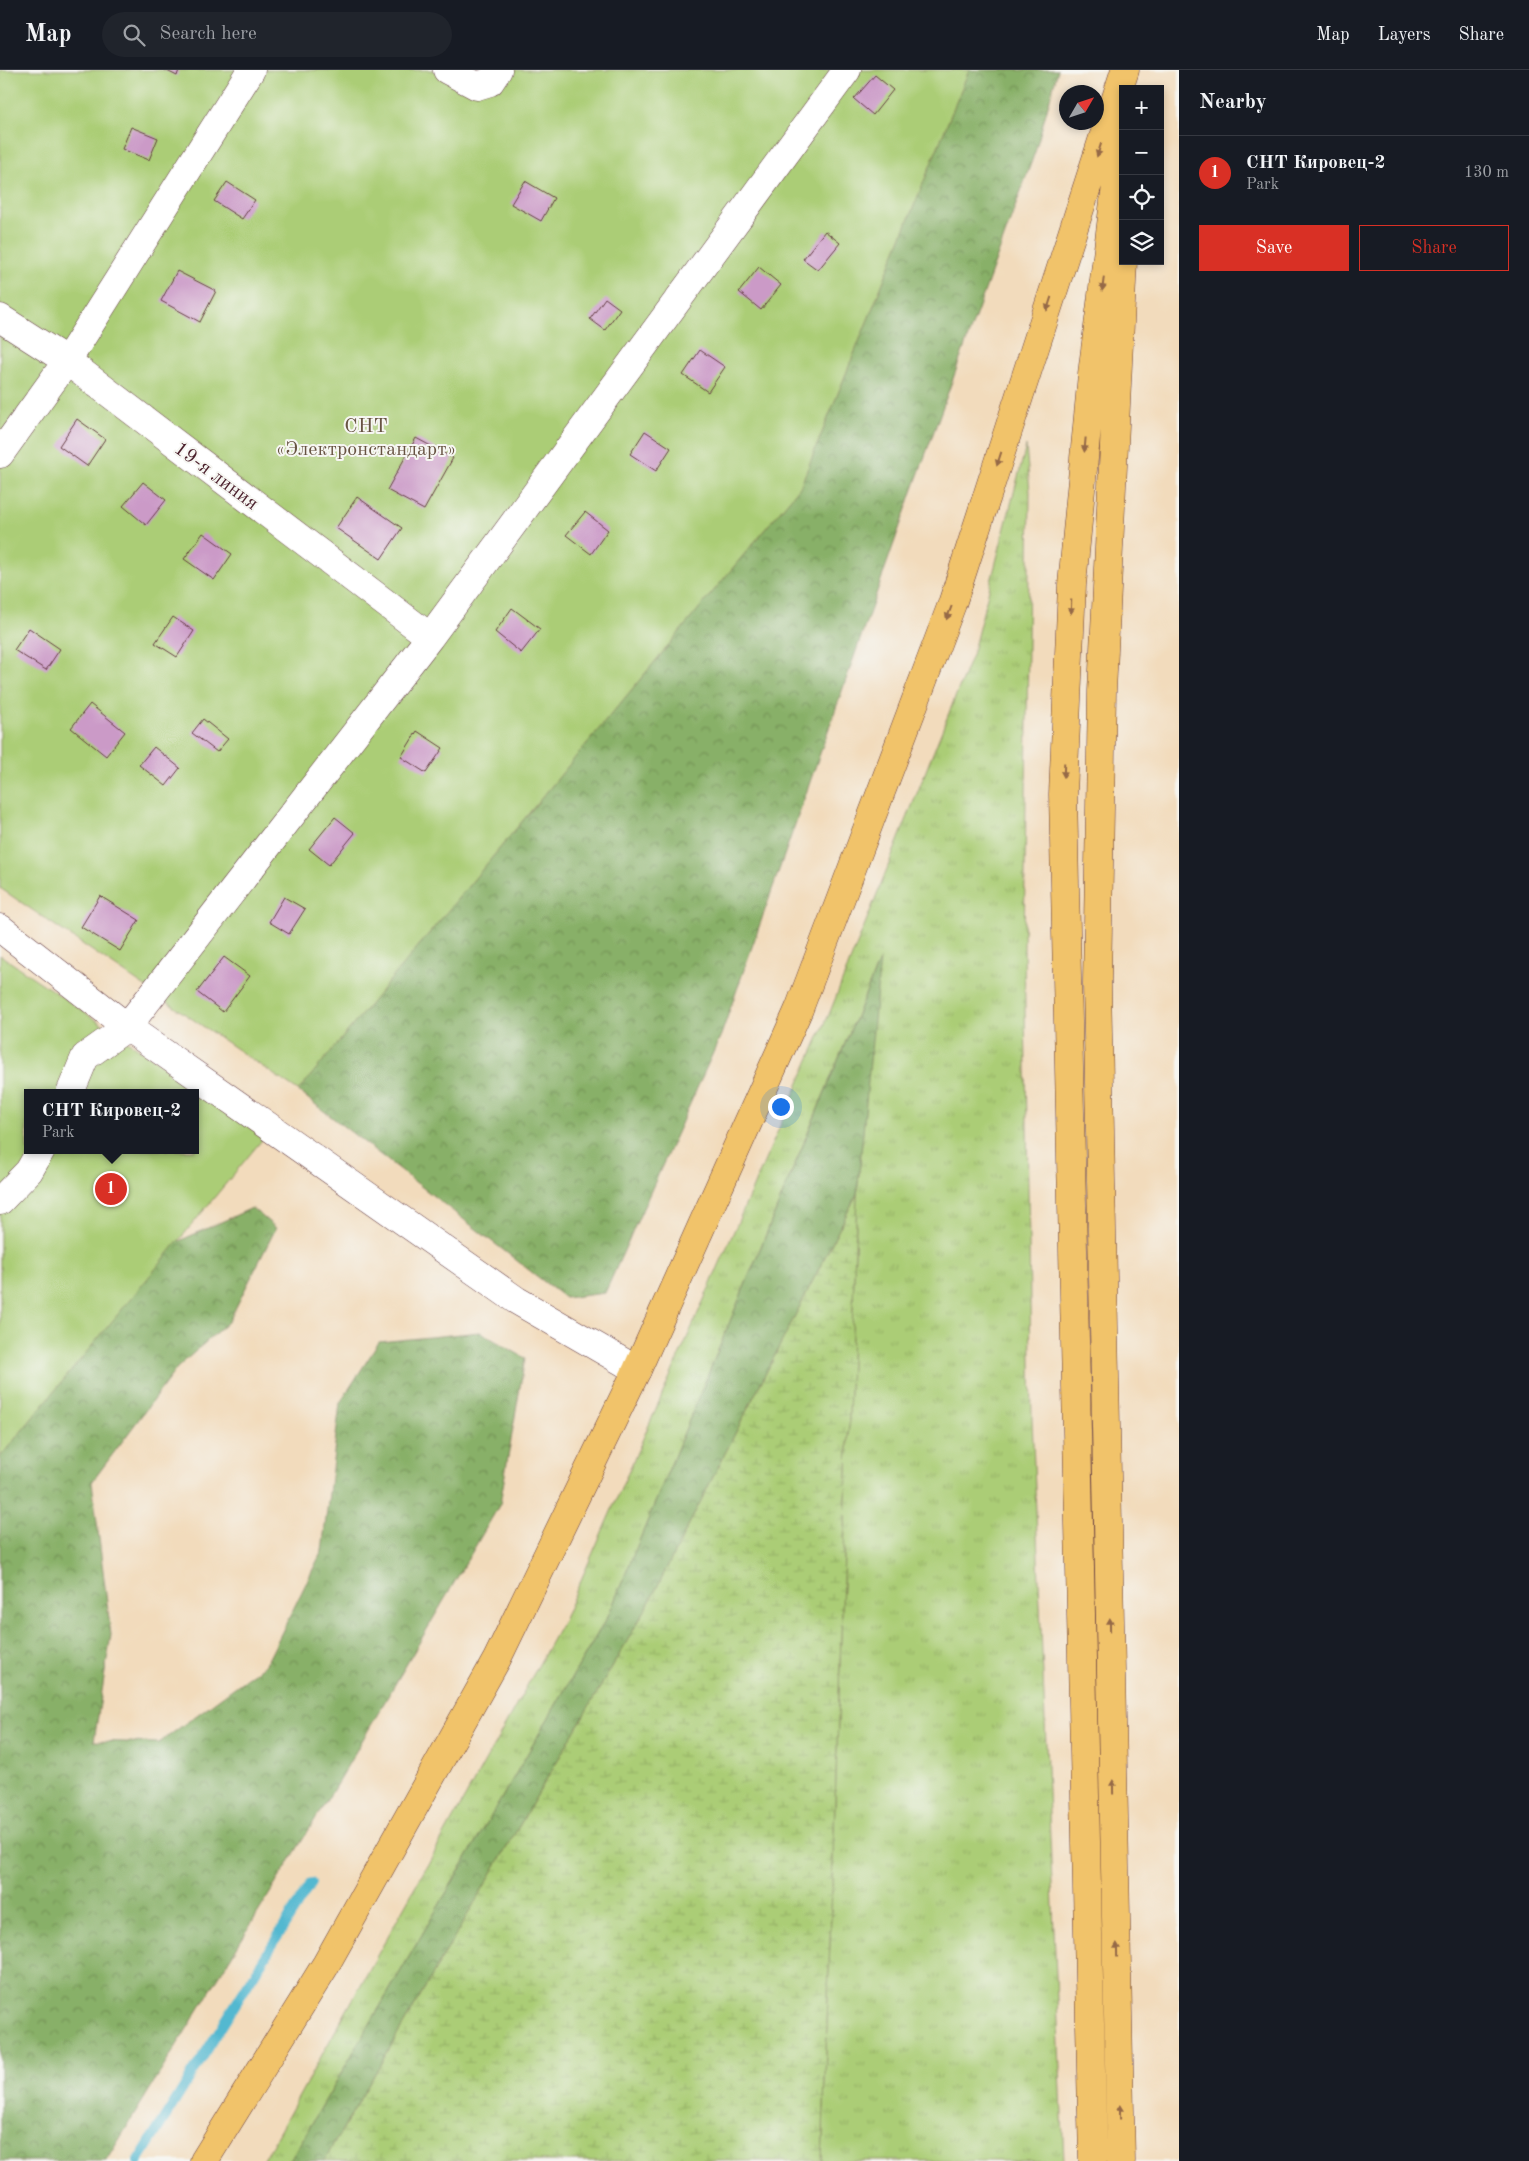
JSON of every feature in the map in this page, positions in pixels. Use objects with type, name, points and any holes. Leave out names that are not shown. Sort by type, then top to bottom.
[{"type":"main road","points":[[204,2161],[325,1966],[497,1659],[637,1370],[799,1009],[945,623],[1125,70]]},
{"type":"main road","points":[[1130,85],[1132,70]]},
{"type":"main road","points":[[1093,2161],[1064,794],[1072,585],[1092,374],[1119,162]]},
{"type":"main road","points":[[1121,2161],[1097,984],[1102,691],[1123,265]]},
{"type":"street","points":[[0,454],[67,361],[250,70]]},
{"type":"street","points":[[447,70],[477,86],[490,82],[498,70]]},
{"type":"street","points":[[72,1089],[85,1056],[127,1027],[430,637],[848,70]]},
{"type":"street","name":"19-я линия","points":[[0,318],[67,361],[430,637]]},
{"type":"street","points":[[0,928],[127,1027],[516,1300],[637,1370]]},
{"type":"street","points":[[0,1202],[28,1171],[39,1154]]},
{"type":"green space","name":"СНТ «Электронстандарт»","points":[[0,70],[969,70],[800,487],[298,1091],[0,888]]},
{"type":"green space","points":[[969,70],[1058,70],[1035,152],[912,492],[721,1035],[605,1293],[565,1298],[298,1091],[800,487]]},
{"type":"green space","points":[[1026,446],[1030,492],[1024,948],[1032,1419],[1064,2161],[822,2161],[857,1194],[879,961],[609,1614],[290,2161],[263,2161],[563,1621],[830,1012],[972,655]]},
{"type":"green space","points":[[0,955],[198,1089],[24,1089],[24,1154],[199,1154],[199,1090],[266,1135],[0,1457]]},
{"type":"green space","points":[[880,959],[857,1194],[647,1607],[324,2161],[290,2161],[609,1614]]},
{"type":"green space","points":[[857,1194],[822,2161],[324,2161],[647,1607]]},
{"type":"green space","points":[[252,1208],[276,1228],[229,1321],[177,1368],[92,1482],[111,1635],[94,1741],[159,1743],[266,1664],[322,1551],[340,1403],[379,1342],[480,1332],[525,1358],[500,1504],[338,1782],[106,2161],[0,2161],[0,1457],[177,1242]]},
{"type":"building","points":[[165,70],[179,70],[177,76]]},
{"type":"building","points":[[875,75],[893,90],[873,115],[854,99]]},
{"type":"building","points":[[131,127],[158,138],[149,160],[122,149]]},
{"type":"building","points":[[525,181],[554,198],[541,221],[511,204]]},
{"type":"building","points":[[227,182],[255,200],[242,219],[214,201]]},
{"type":"building","points":[[825,231],[840,243],[818,270],[803,259]]},
{"type":"building","points":[[759,267],[781,285],[761,310],[739,292]]},
{"type":"building","points":[[177,271],[216,291],[200,322],[161,301]]},
{"type":"building","points":[[605,298],[620,309],[605,330],[590,319]]},
{"type":"building","points":[[700,350],[725,367],[708,392],[683,375]]},
{"type":"building","points":[[77,419],[105,439],[87,466],[59,446]]},
{"type":"building","points":[[645,431],[671,448],[656,471],[630,454]]},
{"type":"building","points":[[416,438],[453,458],[424,510],[387,490]]},
{"type":"building","points":[[143,482],[166,500],[146,525],[123,506]]},
{"type":"building","points":[[357,497],[402,528],[381,559],[336,528]]},
{"type":"building","points":[[585,512],[608,530],[591,554],[566,535]]},
{"type":"building","points":[[203,533],[232,554],[214,580],[184,559]]},
{"type":"building","points":[[512,608],[540,629],[521,653],[495,632]]},
{"type":"building","points":[[173,617],[194,631],[177,657],[155,643]]},
{"type":"building","points":[[29,628],[60,649],[46,670],[14,650]]},
{"type":"building","points":[[90,704],[125,732],[106,756],[71,728]]},
{"type":"building","points":[[203,719],[228,739],[217,752],[192,733]]},
{"type":"building","points":[[417,731],[443,748],[426,773],[401,757]]},
{"type":"building","points":[[154,747],[180,768],[166,786],[139,765]]},
{"type":"building","points":[[335,817],[355,833],[329,865],[309,849]]},
{"type":"building","points":[[100,896],[139,920],[120,951],[81,927]]},
{"type":"building","points":[[284,897],[305,909],[289,934],[269,922]]},
{"type":"building","points":[[224,957],[250,976],[223,1012],[197,992]]},
{"type":"waterway","points":[[138,2161],[311,1883]]},
{"type":"place","name":"СНТ Кировец-2","points":[[111,1189]]}]
